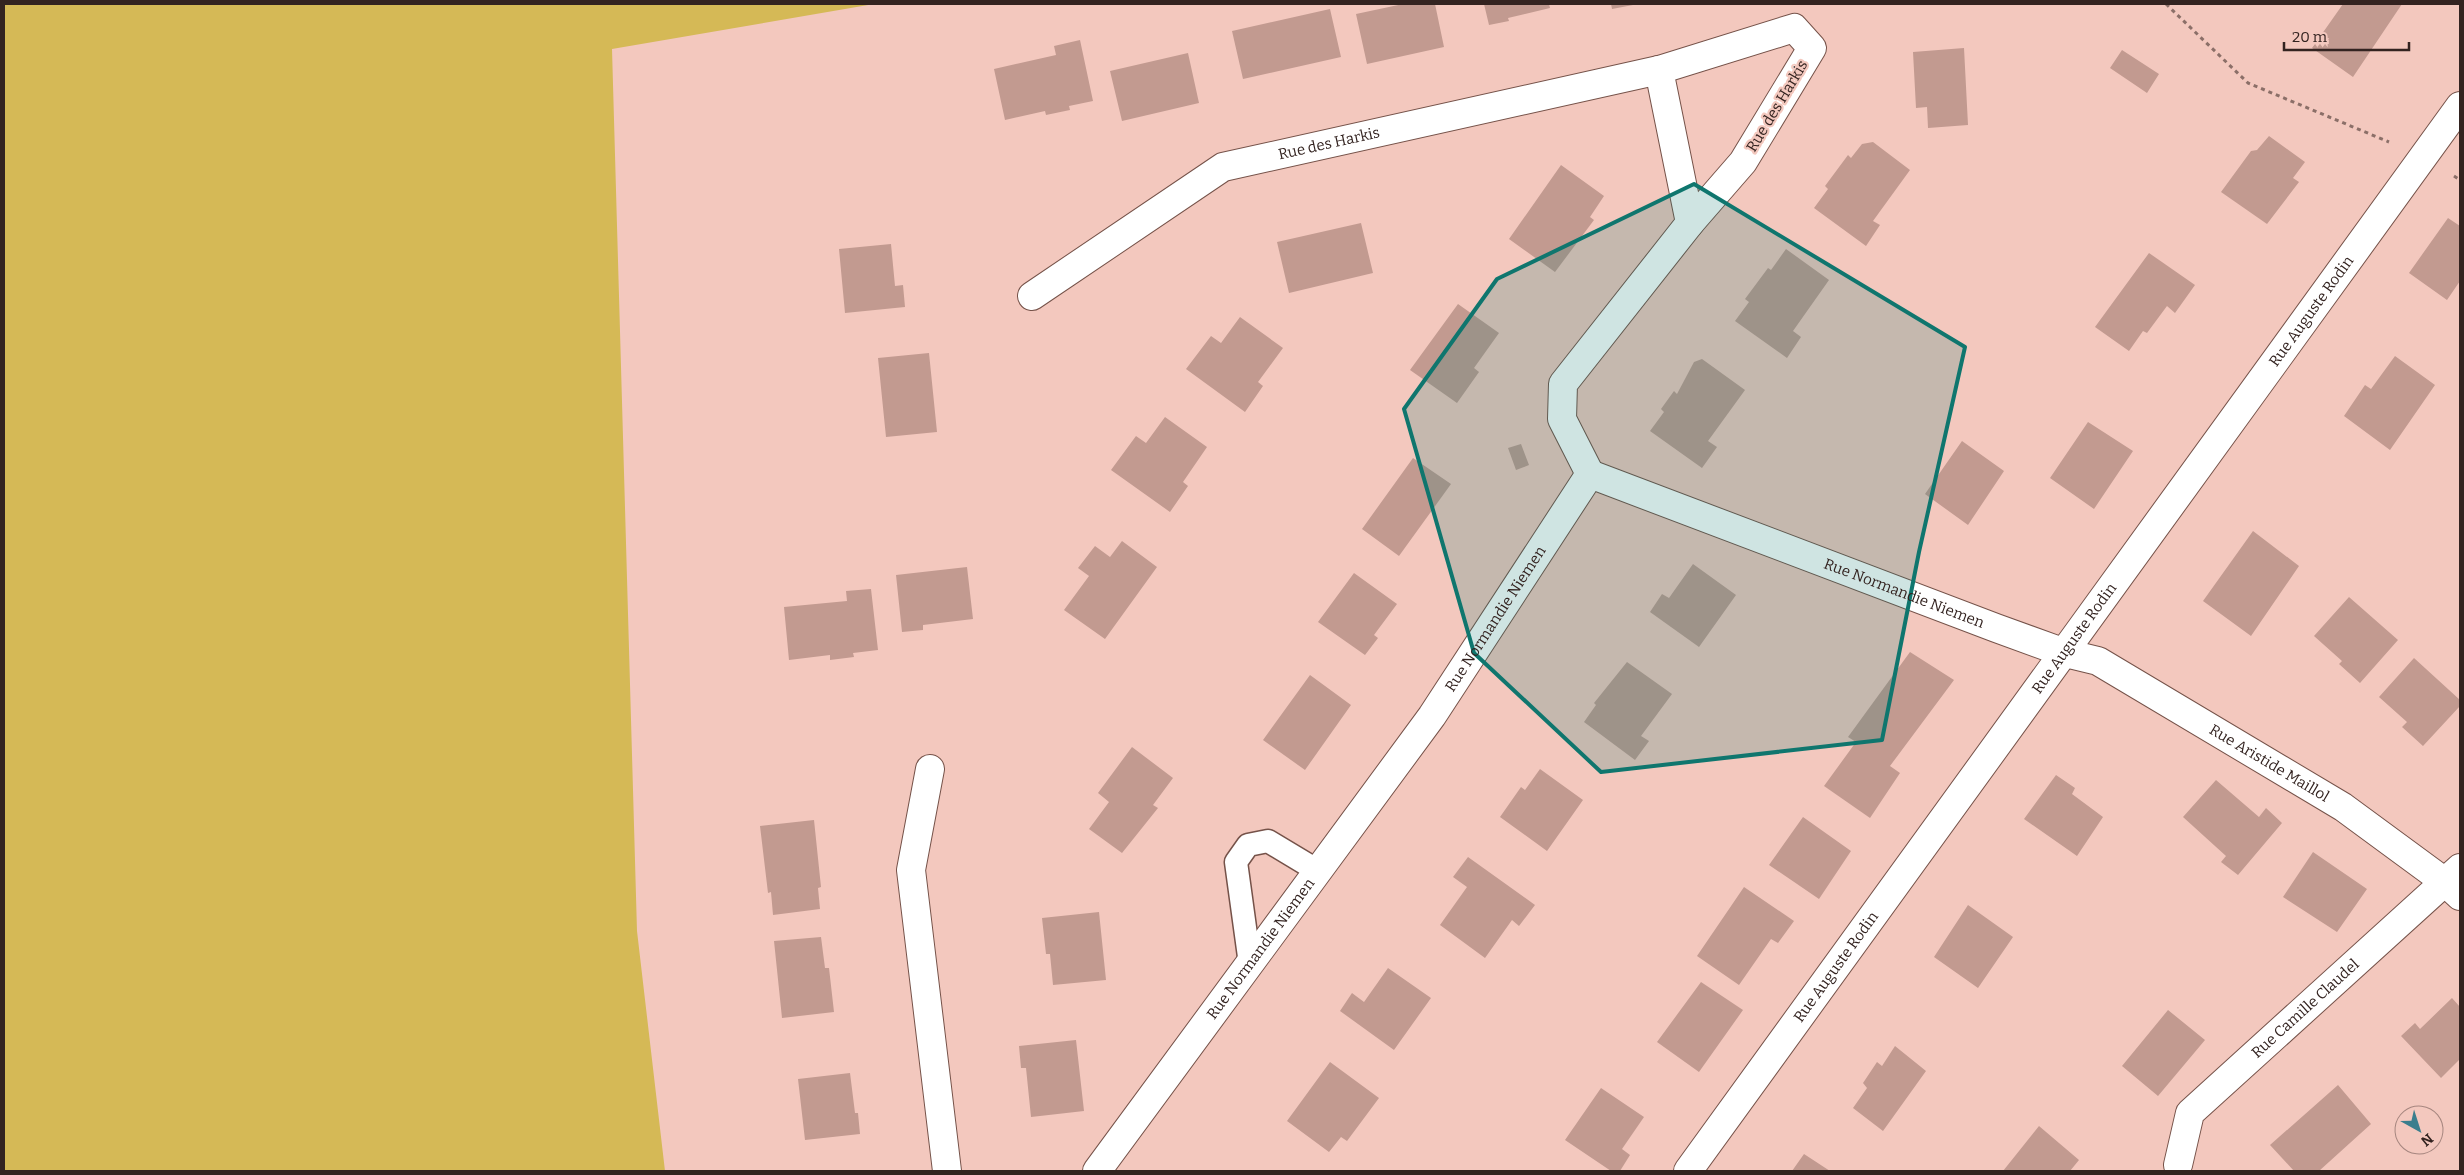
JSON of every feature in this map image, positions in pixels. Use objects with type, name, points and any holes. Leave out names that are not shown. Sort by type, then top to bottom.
[{"type":"street","name":"Rue des Harkis","points":[[1032,296],[1222,168],[1659,70],[1794,28],[1812,48],[1743,162],[1690,223],[1563,384],[1562,419],[1590,474]]},
{"type":"street","points":[[1659,70],[1690,223]]},
{"type":"street","name":"Rue Auguste Rodin","points":[[1688,1171],[2460,106]]},
{"type":"street","name":"Rue Normandie Niemen","points":[[1097,1171],[1432,716],[1590,474],[2065,653]]},
{"type":"street","name":"Rue Aristide Maillol","points":[[2065,653],[2098,661],[2343,806],[2455,882]]},
{"type":"street","points":[[930,769],[911,870],[947,1171]]},
{"type":"street","name":"Rue Camille Claudel","points":[[2178,1165],[2190,1114],[2455,882]]},
{"type":"lane","points":[[1250,964],[1236,862],[1248,845],[1268,841],[1318,871]]},
{"type":"path","points":[[2166,4],[2248,83],[2424,156]]},
{"type":"highlighted area","points":[[1694,184],[1965,347],[1919,552],[1882,740],[1601,772],[1474,653],[1404,409],[1497,279]]},
{"type":"shaded area","points":[[4,4],[874,4],[612,49],[637,931],[665,1171],[4,1171]]},
{"type":"building","points":[[1403,4],[1435,4],[1444,47],[1367,64],[1356,14]]},
{"type":"building","points":[[1484,4],[1549,4],[1550,8],[1508,18],[1509,21],[1489,25]]},
{"type":"building","points":[[1611,4],[1633,4],[1633,5],[1612,9]]},
{"type":"building","points":[[2343,4],[2402,4],[2353,77],[2312,48]]},
{"type":"building","points":[[1330,9],[1341,57],[1243,79],[1232,31]]},
{"type":"building","points":[[1080,40],[1093,101],[1069,106],[1070,110],[1046,115],[1045,111],[1005,120],[994,69],[1056,55],[1054,46]]},
{"type":"building","points":[[1964,48],[1968,125],[1928,128],[1927,107],[1916,108],[1913,52]]},
{"type":"building","points":[[2122,50],[2159,74],[2147,93],[2110,68]]},
{"type":"building","points":[[1188,53],[1199,103],[1122,121],[1110,71]]},
{"type":"building","points":[[2269,136],[2305,162],[2293,178],[2299,182],[2267,224],[2221,192],[2251,151],[2257,150]]},
{"type":"building","points":[[1873,142],[1910,170],[1873,221],[1880,225],[1866,246],[1814,208],[1828,189],[1825,186],[1848,155],[1851,158],[1862,144]]},
{"type":"building","points":[[1561,165],[1604,196],[1590,217],[1594,220],[1555,272],[1509,239]]},
{"type":"building","points":[[2448,218],[2460,226],[2460,281],[2447,300],[2409,273]]},
{"type":"building","points":[[1361,223],[1373,273],[1289,293],[1277,242]]},
{"type":"building","points":[[891,244],[895,286],[903,285],[905,307],[845,313],[839,249]]},
{"type":"building","points":[[1786,249],[1829,280],[1793,331],[1801,337],[1787,358],[1735,321],[1749,302],[1745,299],[1768,268],[1771,270]]},
{"type":"building","points":[[2149,253],[2195,285],[2175,313],[2167,306],[2147,333],[2143,331],[2129,351],[2095,327]]},
{"type":"building","points":[[1458,304],[1499,333],[1474,368],[1479,372],[1457,403],[1410,370]]},
{"type":"building","points":[[1240,317],[1283,348],[1258,382],[1263,386],[1245,412],[1186,369],[1211,336],[1221,343]]},
{"type":"building","points":[[929,353],[937,432],[886,437],[878,358]]},
{"type":"building","points":[[2395,356],[2435,385],[2390,450],[2344,416],[2365,385],[2371,389]]},
{"type":"building","points":[[1702,359],[1745,390],[1708,441],[1717,447],[1702,468],[1650,431],[1664,412],[1661,409],[1674,391],[1677,394],[1694,362]]},
{"type":"building","points":[[1165,417],[1207,447],[1183,482],[1188,486],[1170,512],[1111,470],[1136,436],[1146,443]]},
{"type":"building","points":[[2088,422],[2133,451],[2094,509],[2050,478]]},
{"type":"building","points":[[1962,441],[2004,471],[1968,525],[1925,494]]},
{"type":"building","points":[[1521,444],[1529,465],[1516,470],[1508,448]]},
{"type":"building","points":[[1413,458],[1451,484],[1399,556],[1362,529]]},
{"type":"building","points":[[2253,531],[2299,566],[2251,636],[2203,601]]},
{"type":"building","points":[[1122,541],[1157,567],[1105,639],[1064,610],[1089,576],[1078,568],[1095,546],[1110,557]]},
{"type":"building","points":[[1693,564],[1736,595],[1699,647],[1650,612],[1662,594],[1669,598]]},
{"type":"building","points":[[967,567],[973,619],[923,625],[923,630],[902,632],[896,575]]},
{"type":"building","points":[[1354,573],[1397,604],[1374,635],[1378,638],[1365,655],[1318,622]]},
{"type":"building","points":[[871,589],[878,650],[853,653],[854,657],[830,660],[830,655],[789,660],[784,607],[847,601],[846,591]]},
{"type":"building","points":[[2349,597],[2398,640],[2360,683],[2339,664],[2342,661],[2314,636]]},
{"type":"building","points":[[1910,652],[1954,680],[1890,766],[1900,773],[1870,818],[1824,786],[1856,742],[1848,737]]},
{"type":"building","points":[[2414,658],[2460,700],[2460,706],[2423,746],[2402,727],[2407,722],[2379,697]]},
{"type":"building","points":[[1627,662],[1672,694],[1641,736],[1649,741],[1635,760],[1584,722],[1596,705],[1594,703]]},
{"type":"building","points":[[1310,675],[1351,705],[1305,770],[1263,740]]},
{"type":"building","points":[[1132,747],[1173,778],[1153,805],[1158,808],[1122,853],[1089,829],[1109,802],[1098,793]]},
{"type":"building","points":[[1540,769],[1583,800],[1547,851],[1500,817],[1521,787],[1525,790]]},
{"type":"building","points":[[2056,775],[2075,788],[2072,794],[2103,817],[2077,856],[2024,819]]},
{"type":"building","points":[[2216,780],[2259,817],[2266,808],[2282,823],[2238,875],[2221,862],[2226,856],[2183,817]]},
{"type":"building","points":[[1803,817],[1851,851],[1819,899],[1769,865]]},
{"type":"building","points":[[814,820],[821,887],[818,888],[820,909],[773,915],[771,892],[768,893],[760,826]]},
{"type":"building","points":[[2313,852],[2367,889],[2337,932],[2283,897]]},
{"type":"building","points":[[1468,857],[1535,905],[1519,926],[1512,920],[1485,958],[1440,925],[1467,887],[1453,877]]},
{"type":"building","points":[[1744,887],[1794,921],[1778,943],[1771,939],[1739,985],[1697,956]]},
{"type":"building","points":[[1968,905],[2013,937],[1978,988],[1934,957]]},
{"type":"building","points":[[1099,912],[1106,980],[1053,985],[1050,954],[1046,954],[1042,918]]},
{"type":"building","points":[[821,937],[825,968],[829,968],[834,1012],[782,1018],[774,941]]},
{"type":"building","points":[[1388,968],[1431,998],[1394,1050],[1340,1011],[1352,993],[1364,1002]]},
{"type":"building","points":[[1701,982],[1743,1010],[1699,1072],[1657,1042]]},
{"type":"building","points":[[2452,998],[2460,1007],[2460,1059],[2441,1078],[2401,1036],[2415,1023],[2420,1029]]},
{"type":"building","points":[[2168,1010],[2205,1040],[2158,1096],[2122,1066]]},
{"type":"building","points":[[1076,1040],[1084,1111],[1031,1117],[1026,1068],[1021,1068],[1019,1046]]},
{"type":"building","points":[[1895,1046],[1926,1071],[1883,1131],[1853,1108],[1867,1088],[1863,1083],[1877,1062],[1882,1066]]},
{"type":"building","points":[[1330,1062],[1379,1098],[1347,1141],[1341,1137],[1329,1152],[1287,1121]]},
{"type":"building","points":[[850,1073],[855,1113],[858,1113],[860,1134],[805,1140],[798,1079]]},
{"type":"building","points":[[2338,1085],[2371,1124],[2319,1171],[2294,1171],[2270,1145]]},
{"type":"building","points":[[1601,1088],[1644,1117],[1622,1149],[1630,1155],[1620,1171],[1611,1171],[1565,1140]]},
{"type":"building","points":[[2039,1126],[2079,1160],[2070,1171],[2003,1171]]},
{"type":"building","points":[[1804,1154],[1830,1171],[1792,1171]]}]
